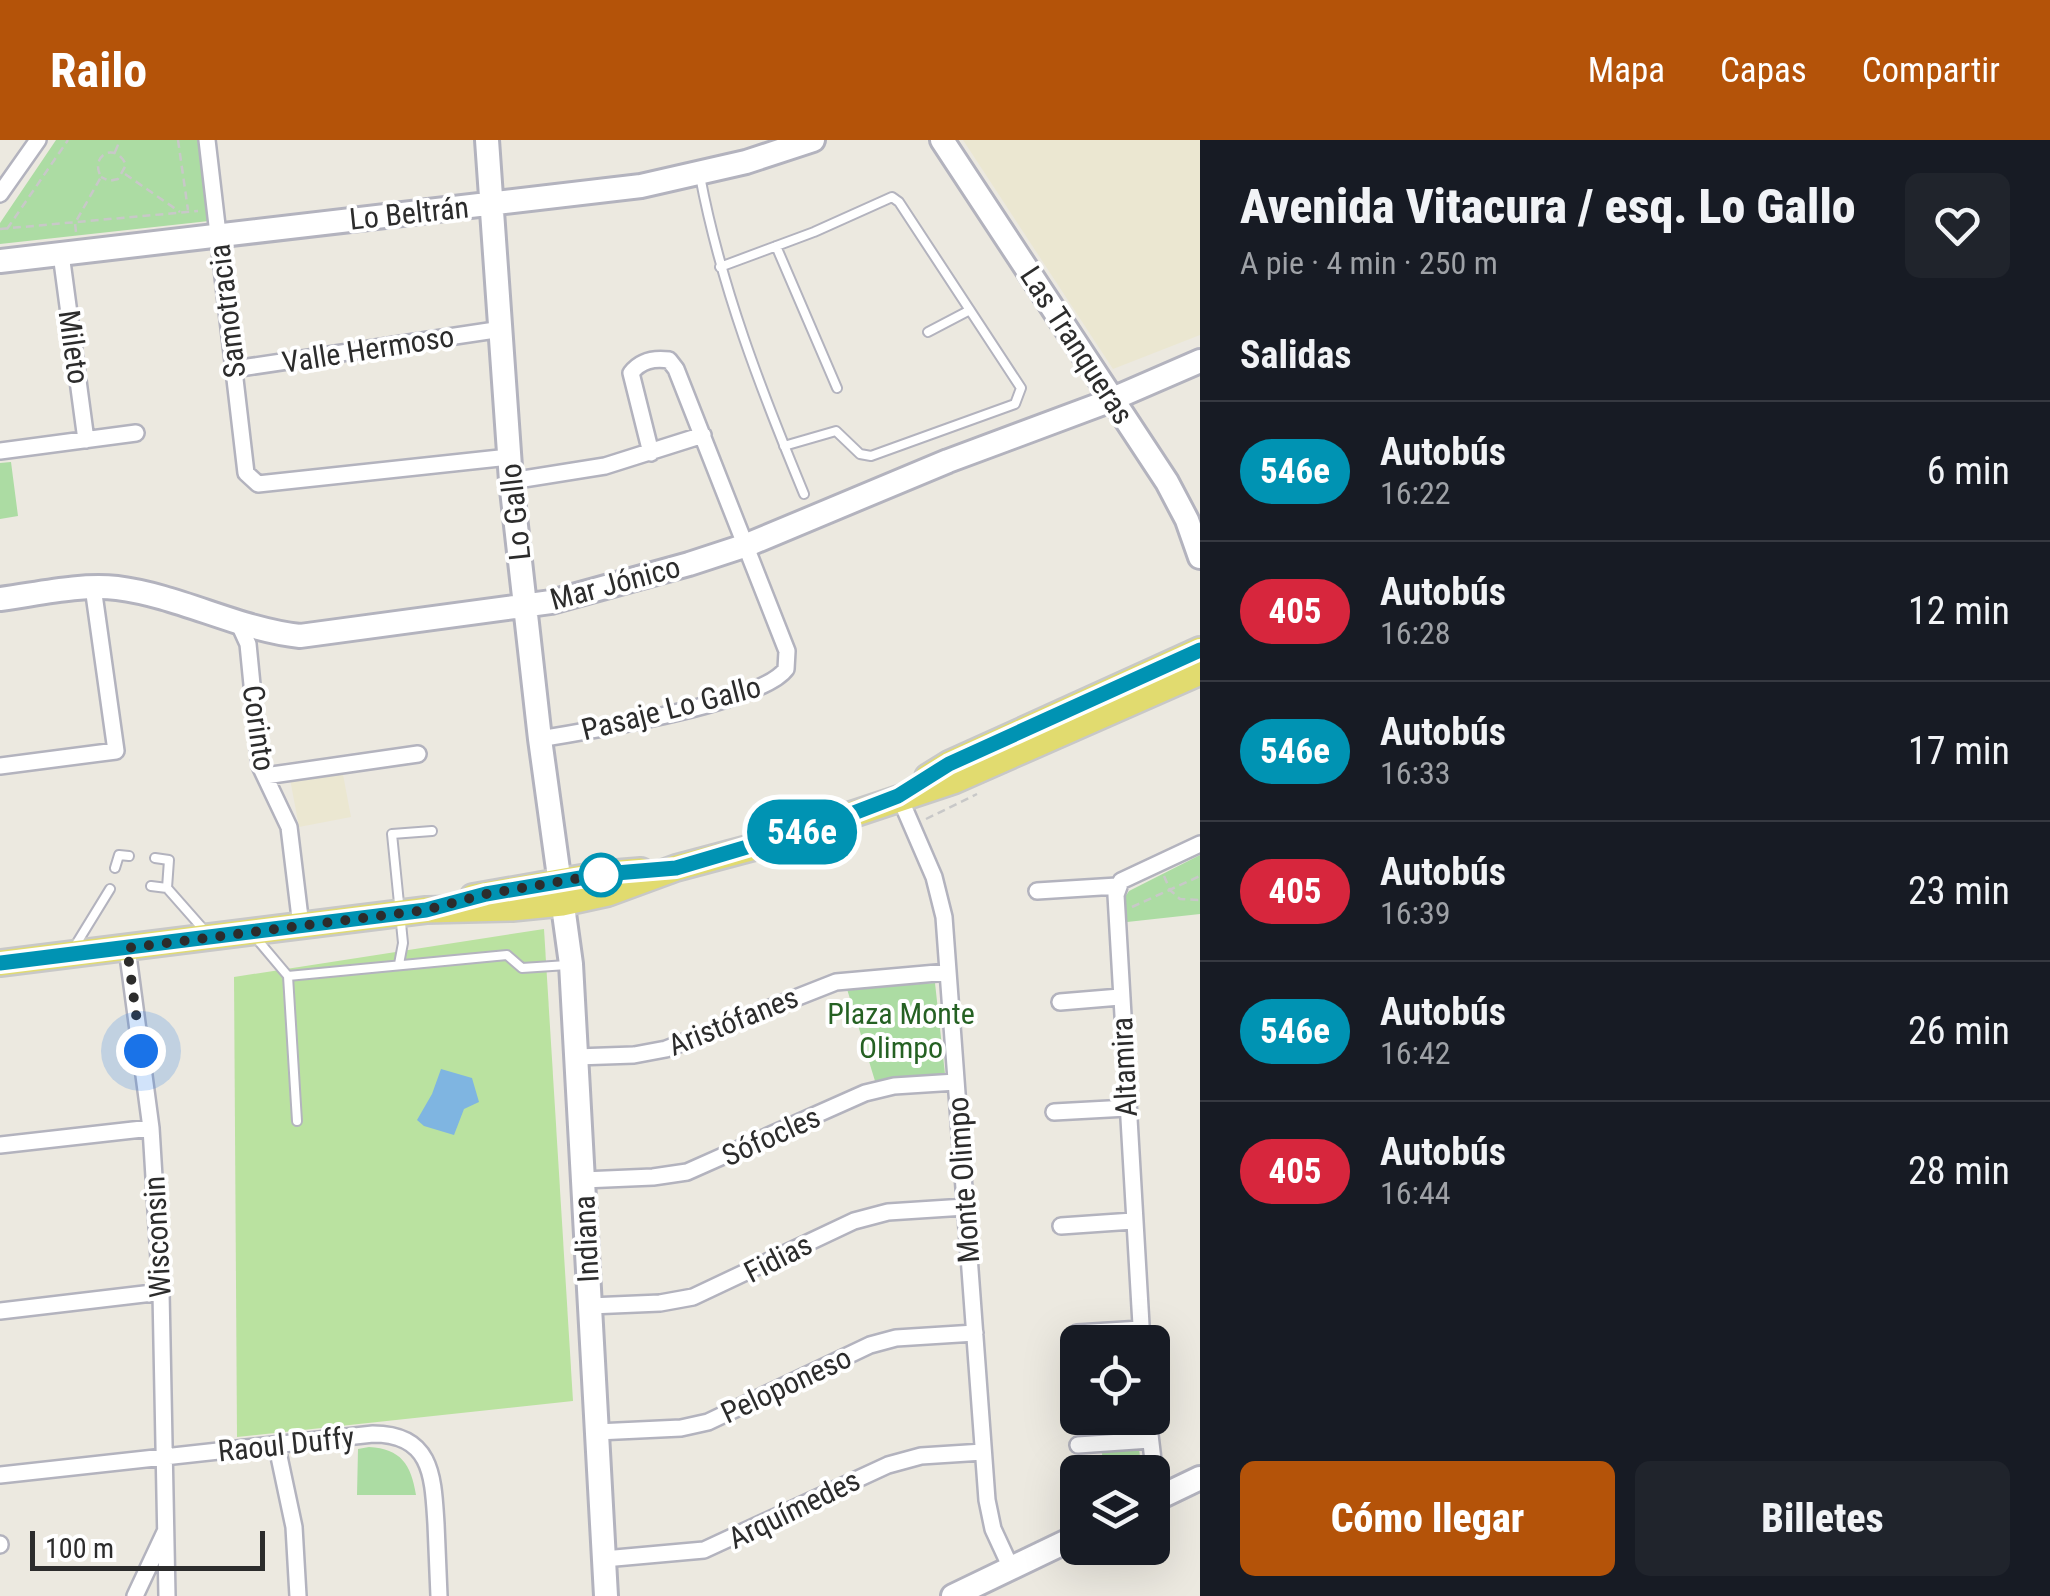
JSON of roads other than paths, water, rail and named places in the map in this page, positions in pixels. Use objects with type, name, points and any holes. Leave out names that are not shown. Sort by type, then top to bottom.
[{"type":"main road","points":[[898,796],[949,764],[1200,650]]},
{"type":"main road","points":[[0,964],[413,912],[486,894],[560,892],[604,874],[676,868],[788,836],[973,773],[1200,672]]},
{"type":"street","points":[[0,193],[38,140]]},
{"type":"street","name":"Samotracia","points":[[207,140],[246,473],[251,480],[258,484],[509,456]]},
{"type":"street","name":"Lo Gallo","points":[[487,140],[509,456],[560,892]]},
{"type":"street","name":"Lo Beltrán","points":[[0,261],[626,188],[700,174],[813,140]]},
{"type":"street","name":"Las Tranqueras","points":[[942,140],[1114,398],[1196,533]]},
{"type":"street","name":"Mileto","points":[[70,253],[86,440]]},
{"type":"street","name":"Valle Hermoso","points":[[234,370],[502,329]]},
{"type":"street","name":"Pasaje Lo Gallo","points":[[540,739],[628,723],[730,697],[770,684],[786,670],[787,651],[747,544],[676,368],[669,360],[648,360],[631,373],[650,453]]},
{"type":"street","name":"Mar Jónico","points":[[0,599],[93,587],[118,588],[237,620],[255,636],[312,636],[524,606],[610,587],[747,544],[948,460],[1025,423],[1114,398],[1200,360]]},
{"type":"street","points":[[0,452],[136,433]]},
{"type":"street","points":[[512,482],[605,466],[703,435]]},
{"type":"street","points":[[0,766],[116,751],[93,587]]},
{"type":"street","name":"Corinto","points":[[255,636],[260,766],[288,828],[301,926]]},
{"type":"street","points":[[264,776],[418,754]]},
{"type":"street","name":"Monte Olimpo","points":[[898,796],[939,893],[990,1519],[1011,1568]]},
{"type":"street","points":[[1038,891],[1117,886],[1131,875],[1200,844]]},
{"type":"street","name":"Altamira","points":[[1117,886],[1126,1108],[1141,1325]]},
{"type":"street","name":"Indiana","points":[[560,892],[571,964],[606,1596]]},
{"type":"street","name":"Wisconsin","points":[[127,948],[152,1128],[161,1292],[167,1596]]},
{"type":"street","name":"Aristófanes","points":[[576,1058],[666,1049],[836,982],[948,972]]},
{"type":"street","points":[[1060,1002],[1120,997]]},
{"type":"street","name":"Sófocles","points":[[583,1180],[687,1172],[865,1093],[894,1086],[956,1082]]},
{"type":"street","points":[[1054,1112],[1126,1108]]},
{"type":"street","points":[[0,1144],[152,1128]]},
{"type":"street","name":"Fidias","points":[[590,1306],[693,1298],[854,1221],[888,1212],[965,1207]]},
{"type":"street","points":[[1061,1226],[1133,1222]]},
{"type":"street","points":[[0,1311],[161,1292]]},
{"type":"street","name":"Peloponeso","points":[[597,1432],[694,1426],[870,1346],[896,1338],[974,1333]]},
{"type":"street","name":"Raoul Duffy","points":[[0,1475],[373,1434],[394,1436],[413,1446],[426,1460],[433,1477],[439,1596]]},
{"type":"street","points":[[1150,1435],[1152,1455]]},
{"type":"street","points":[[1078,1445],[1150,1440]]},
{"type":"street","points":[[277,1447],[294,1527],[298,1596]]},
{"type":"street","name":"Arquímedes","points":[[604,1558],[704,1550],[740,1537],[888,1465],[921,1456],[983,1452]]},
{"type":"street","points":[[1170,1492],[1200,1478]]},
{"type":"street","name":"Wisconsin","points":[[135,1596],[167,1528]]},
{"type":"street","points":[[953,1596],[1060,1545]]},
{"type":"lane","points":[[700,174],[720,267],[758,382],[804,494]]},
{"type":"lane","points":[[720,267],[892,197],[899,202],[1021,388],[1015,404],[1025,423]]},
{"type":"lane","points":[[776,246],[836,388]]},
{"type":"lane","points":[[928,332],[970,310]]},
{"type":"lane","points":[[784,446],[836,431],[860,454],[871,456],[1015,404]]},
{"type":"lane","points":[[399,964],[413,912],[392,834],[432,831]]},
{"type":"lane","points":[[115,868],[118,854],[129,856]]},
{"type":"lane","points":[[154,858],[170,860],[166,888]]},
{"type":"lane","points":[[151,886],[166,888],[210,937]]},
{"type":"lane","points":[[71,954],[110,891]]},
{"type":"lane","points":[[250,932],[288,976],[297,1121]]},
{"type":"lane","points":[[288,976],[507,954],[522,968],[571,964]]},
{"type":"water","points":[[441,1069],[472,1078],[479,1102],[464,1109],[454,1135],[417,1120]]},
{"type":"park label","name":"Plaza Monte Olimpo","points":[[901,1030]]}]
